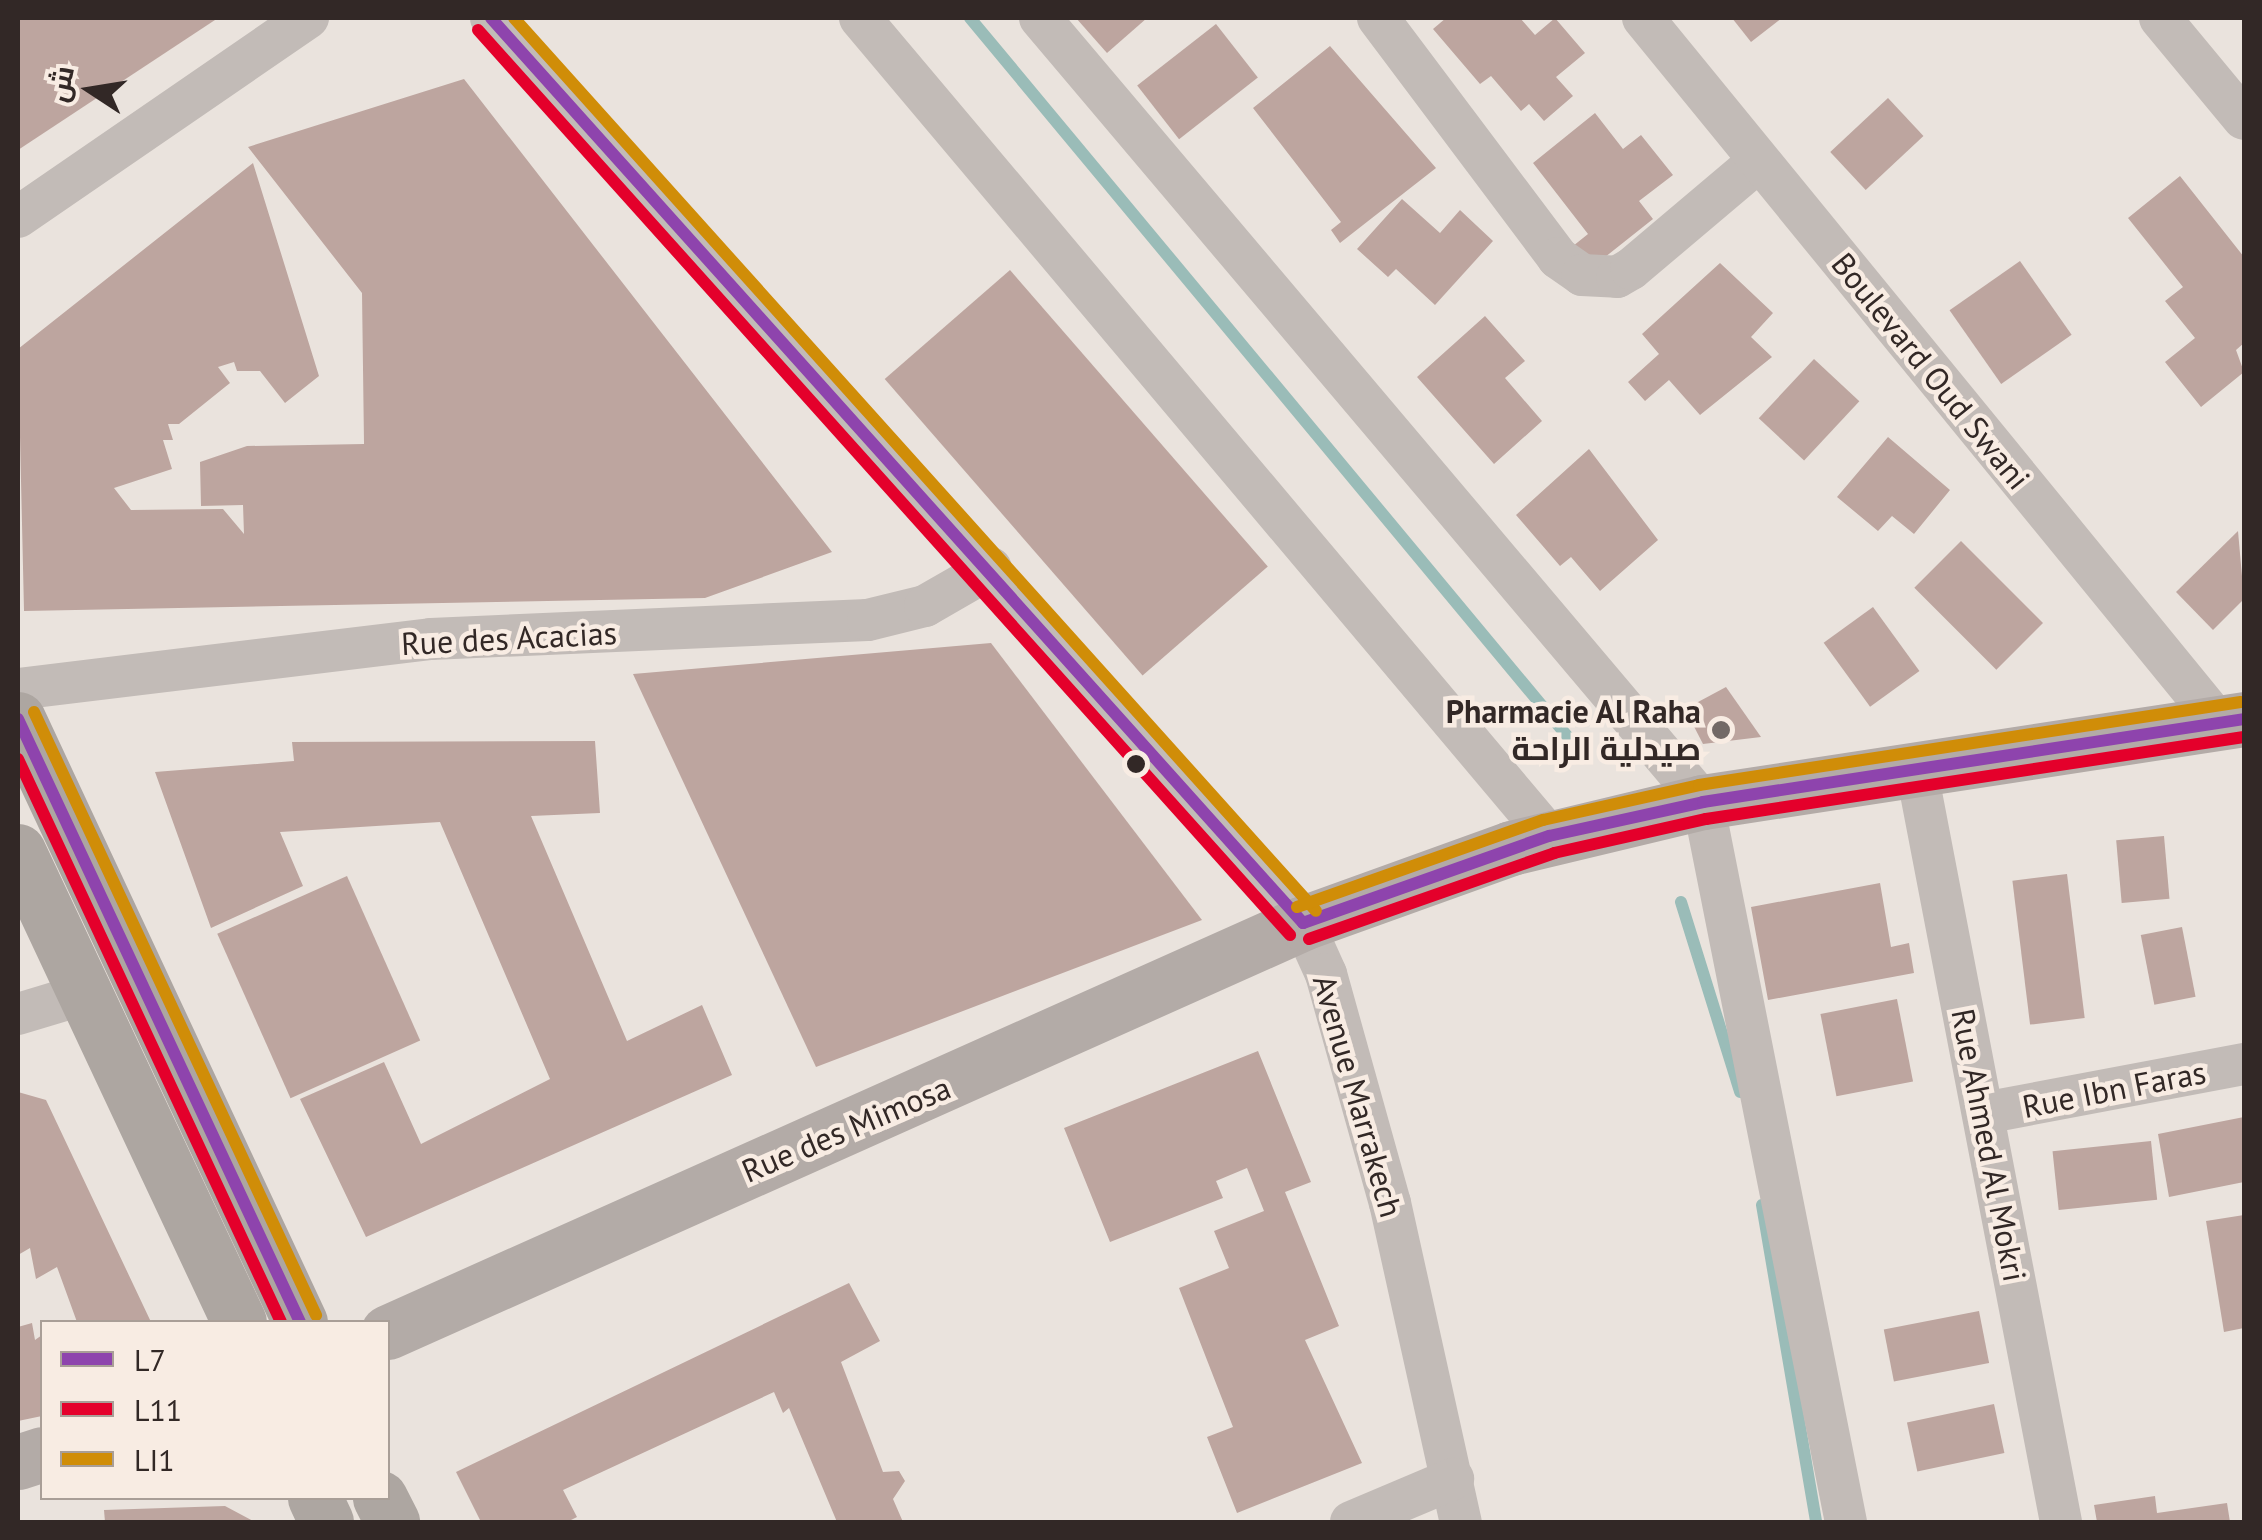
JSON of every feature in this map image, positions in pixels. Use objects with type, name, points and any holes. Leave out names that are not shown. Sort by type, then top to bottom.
[{"type":"highway","points":[[18,720],[299,1320]]},
{"type":"highway","points":[[18,850],[90,992],[238,1320]]},
{"type":"main road","name":"Rue des Mimosa","points":[[390,1331],[1303,923],[1549,836],[1703,802],[1916,766],[2232,721]]},
{"type":"street","points":[[18,216],[308,18]]},
{"type":"street","name":"Avenue Marrakech","points":[[491,18],[991,568],[1303,923],[1363,1104],[1461,1522]]},
{"type":"street","points":[[860,18],[1549,836]]},
{"type":"street","points":[[1040,18],[1703,802],[1846,1522]]},
{"type":"street","points":[[1378,18],[1558,258],[1582,275],[1616,277],[1631,269],[1759,162]]},
{"type":"street","name":"Boulevard Oud Swani","points":[[1643,18],[1759,162],[2232,721]]},
{"type":"street","points":[[2160,18],[2244,119]]},
{"type":"street","name":"Rue des Acacias","points":[[18,688],[431,639],[868,620],[924,606],[991,568]]},
{"type":"street","name":"Rue Ahmed Al Mokri","points":[[1916,766],[2061,1522]]},
{"type":"street","points":[[18,1014],[90,992]]},
{"type":"street","name":"Rue Ibn Faras","points":[[1984,1113],[2244,1064]]},
{"type":"street","points":[[1351,1522],[1453,1479]]},
{"type":"building","points":[[18,18],[218,18],[18,150]]},
{"type":"building","points":[[1076,18],[1147,18],[1107,53]]},
{"type":"building","points":[[1446,18],[1520,18],[1535,35],[1555,18],[1585,53],[1556,77],[1573,96],[1544,121],[1529,104],[1521,111],[1491,76],[1480,84],[1433,29]]},
{"type":"building","points":[[1732,18],[1782,18],[1751,42]]},
{"type":"building","points":[[1216,24],[1258,78],[1179,139],[1137,86]]},
{"type":"building","points":[[1330,46],[1436,168],[1340,243],[1331,230],[1341,222],[1253,108]]},
{"type":"building","points":[[464,79],[832,552],[705,598],[24,611],[18,349],[253,163],[319,376],[285,403],[260,371],[237,371],[234,362],[218,367],[230,383],[179,424],[168,424],[173,440],[163,440],[172,469],[114,488],[131,510],[223,509],[244,534],[243,505],[201,506],[200,462],[247,446],[364,444],[362,293],[248,147]]},
{"type":"building","points":[[1888,98],[1923,136],[1866,190],[1830,152]]},
{"type":"building","points":[[1595,113],[1623,149],[1641,135],[1673,175],[1639,201],[1653,219],[1590,269],[1573,246],[1588,234],[1533,163]]},
{"type":"building","points":[[2180,176],[2244,257],[2244,343],[2236,350],[2244,372],[2201,407],[2165,362],[2195,338],[2165,301],[2183,287],[2128,218]]},
{"type":"building","points":[[1402,199],[1440,233],[1460,210],[1493,241],[1435,305],[1396,269],[1388,277],[1357,249]]},
{"type":"building","points":[[2020,261],[2072,335],[2001,384],[1950,310]]},
{"type":"building","points":[[1720,263],[1773,313],[1751,337],[1772,357],[1700,415],[1669,380],[1645,401],[1628,382],[1659,354],[1642,334]]},
{"type":"building","points":[[1010,270],[1268,567],[1143,676],[885,379]]},
{"type":"building","points":[[1485,316],[1525,361],[1505,378],[1542,421],[1494,464],[1417,377]]},
{"type":"building","points":[[1814,359],[1859,401],[1804,461],[1759,418]]},
{"type":"building","points":[[1888,437],[1950,490],[1914,534],[1892,516],[1878,531],[1837,497]]},
{"type":"building","points":[[1589,449],[1658,540],[1600,591],[1571,557],[1560,566],[1516,515]]},
{"type":"building","points":[[2238,531],[2244,599],[2213,630],[2176,592]]},
{"type":"building","points":[[1961,541],[2043,623],[1996,670],[1914,588]]},
{"type":"building","points":[[1873,607],[1919,671],[1870,707],[1824,643]]},
{"type":"building","points":[[991,643],[1202,920],[816,1067],[633,674]]},
{"type":"building","points":[[1726,687],[1761,737],[1703,744],[1685,709]]},
{"type":"building","points":[[595,741],[600,813],[531,816],[627,1041],[702,1005],[732,1075],[366,1237],[300,1099],[384,1062],[421,1144],[550,1079],[440,822],[280,832],[303,886],[211,928],[155,772],[294,761],[292,742]]},
{"type":"building","points":[[2164,836],[2169,899],[2122,903],[2116,840]]},
{"type":"building","points":[[2067,874],[2085,1018],[2030,1025],[2012,881]]},
{"type":"building","points":[[347,876],[420,1040],[290,1098],[217,934]]},
{"type":"building","points":[[1880,883],[1891,947],[1909,943],[1914,973],[1768,1000],[1751,907]]},
{"type":"building","points":[[2182,927],[2196,997],[2154,1005],[2141,935]]},
{"type":"building","points":[[1897,999],[1913,1081],[1836,1096],[1820,1014]]},
{"type":"building","points":[[1258,1051],[1311,1182],[1285,1192],[1339,1326],[1305,1340],[1362,1463],[1237,1513],[1207,1437],[1233,1427],[1179,1288],[1229,1268],[1214,1231],[1264,1211],[1247,1168],[1216,1181],[1223,1198],[1110,1242],[1064,1128]]},
{"type":"building","points":[[18,1092],[46,1100],[150,1320],[76,1320],[57,1267],[36,1279],[30,1248],[18,1255]]},
{"type":"building","points":[[2244,1117],[2244,1182],[2169,1197],[2158,1134]]},
{"type":"building","points":[[2151,1141],[2157,1200],[2059,1210],[2053,1151]]},
{"type":"building","points":[[2244,1215],[2244,1328],[2224,1332],[2206,1221]]},
{"type":"building","points":[[849,1283],[880,1341],[841,1362],[883,1472],[899,1471],[905,1481],[893,1499],[903,1522],[837,1522],[789,1408],[783,1413],[774,1392],[563,1490],[577,1517],[567,1522],[481,1522],[456,1472]]},
{"type":"building","points":[[1979,1311],[1989,1363],[1894,1382],[1884,1330]]},
{"type":"building","points":[[32,1323],[35,1340],[40,1336],[40,1416],[18,1421],[18,1327]]},
{"type":"building","points":[[1994,1404],[2004,1453],[1917,1471],[1907,1423]]},
{"type":"building","points":[[2155,1496],[2157,1513],[2227,1503],[2230,1522],[2097,1522],[2094,1505]]},
{"type":"building","points":[[225,1506],[255,1522],[105,1522],[104,1510]]},
{"type":"waterway","points":[[970,18],[1573,743]]},
{"type":"waterway","points":[[1681,902],[1740,1092]]},
{"type":"waterway","points":[[1762,1205],[1816,1522]]},
{"type":"transit line","name":"L7","points":[[491,18],[1303,923]]},
{"type":"transit line","name":"LI1","points":[[514,18],[1316,911]]},
{"type":"transit line","name":"L11","points":[[478,30],[1290,935]]},
{"type":"transit line","name":"LI1","points":[[1297,907],[1543,820],[1699,785],[2241,702]]},
{"type":"transit line","name":"LI1","points":[[34,712],[316,1315]]},
{"type":"transit line","name":"L7","points":[[18,719],[299,1320]]},
{"type":"transit line","name":"L7","points":[[1303,923],[1549,836],[1703,802],[2244,719]]},
{"type":"transit line","name":"L11","points":[[1309,939],[1554,853],[1706,819],[2244,737]]},
{"type":"transit line","name":"L11","points":[[18,759],[280,1320]]},
{"type":"place","name":"Pharmacie Al Raha صيدلية الراحة","points":[[1721,730]]}]
